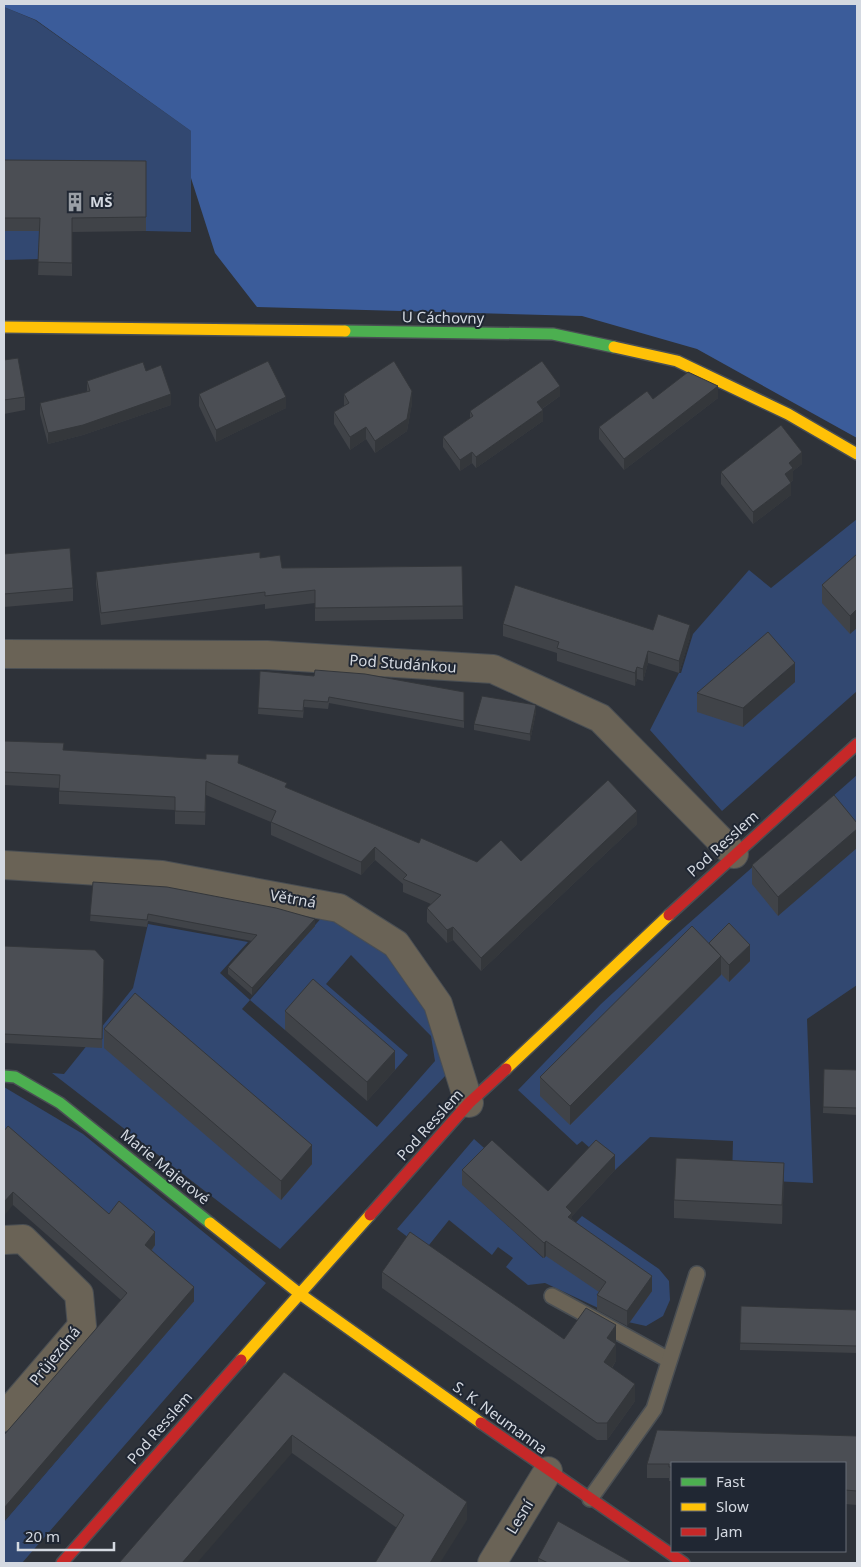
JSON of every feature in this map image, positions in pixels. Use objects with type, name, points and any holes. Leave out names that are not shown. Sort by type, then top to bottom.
[{"type":"street","name":"U Cáchovny","points":[[4,327],[553,334],[677,362],[788,414],[857,454]]},
{"type":"street","name":"Pod Studánkou","points":[[4,654],[267,655],[493,669],[600,718],[734,854]]},
{"type":"street","name":"Pod Resslem","points":[[62,1563],[469,1103],[734,854],[857,744]]},
{"type":"street","name":"Větrná","points":[[4,865],[162,875],[340,908],[396,944],[438,1004],[469,1103]]},
{"type":"street","name":"Marie Majerové","points":[[4,1076],[15,1077],[60,1103],[300,1294]]},
{"type":"street","name":"Průjezdná","points":[[4,1240],[23,1239],[80,1294],[82,1326],[4,1416]]},
{"type":"street","name":"S. K. Neumanna","points":[[300,1294],[548,1471],[684,1563]]},
{"type":"street","name":"Lesní","points":[[492,1563],[548,1471]]},
{"type":"lane","points":[[590,1500],[654,1409],[697,1274]]},
{"type":"lane","points":[[552,1296],[669,1360]]},
{"type":"shaded area","points":[[4,4],[857,4],[857,438],[697,349],[582,316],[257,307],[215,253],[191,178],[191,131],[36,20],[4,7]]},
{"type":"shaded area","points":[[4,7],[35,20],[191,131],[191,232],[146,231],[146,174],[4,173]]},
{"type":"shaded area","points":[[4,231],[42,231],[39,259],[4,260]]},
{"type":"shaded area","points":[[857,519],[857,691],[722,811],[650,730],[679,673],[681,673],[693,634],[749,570],[771,588]]},
{"type":"shaded area","points":[[857,775],[857,985],[807,1019],[813,1183],[732,1179],[733,1141],[650,1137],[615,1170],[582,1141],[577,1145],[518,1090],[601,1004],[679,932]]},
{"type":"shaded area","points":[[323,916],[336,920],[351,928],[383,951],[422,991],[434,1020],[447,1074],[280,1249],[52,1073],[64,1074],[133,988],[148,924],[248,942],[220,973],[250,1000]],"holes":[[[351,955],[431,1036],[435,1061],[377,1127],[242,1009],[250,1000],[285,1030],[313,998],[395,1070],[408,1055],[326,984]]]},
{"type":"shaded area","points":[[4,1087],[83,1134],[266,1283],[22,1563],[4,1563],[4,1522],[194,1301],[110,1228],[4,1144]]},
{"type":"shaded area","points":[[474,1139],[492,1155],[463,1185],[543,1258],[582,1216],[659,1269],[669,1281],[670,1300],[663,1316],[646,1326],[628,1322],[545,1283],[528,1285],[506,1267],[513,1258],[498,1247],[492,1255],[449,1220],[425,1250],[397,1229]]},
{"type":"building","name":"MŠ","points":[[4,160],[146,161],[146,217],[72,218],[72,263],[38,262],[40,218],[4,218]]},
{"type":"building","points":[[18,358],[25,397],[4,400],[4,360]]},
{"type":"building","points":[[268,361],[286,397],[216,430],[199,394]]},
{"type":"building","points":[[394,361],[412,391],[407,419],[375,441],[366,427],[350,437],[334,412],[349,403],[344,394]]},
{"type":"building","points":[[542,361],[560,386],[537,402],[543,410],[476,457],[472,452],[460,460],[443,437],[473,416],[470,411]]},
{"type":"building","points":[[143,362],[146,371],[161,365],[171,394],[83,425],[48,433],[40,403],[90,391],[87,381]]},
{"type":"building","points":[[688,372],[718,386],[624,459],[599,427],[647,391],[653,399]]},
{"type":"building","points":[[781,425],[802,452],[789,463],[793,468],[785,474],[791,483],[753,512],[721,472]]},
{"type":"building","points":[[70,548],[73,588],[4,594],[4,554]]},
{"type":"building","points":[[260,552],[260,558],[280,555],[282,568],[462,566],[463,606],[315,608],[315,590],[265,596],[265,592],[101,613],[96,572]]},
{"type":"building","points":[[857,554],[857,609],[850,616],[822,585]]},
{"type":"building","points":[[515,585],[653,630],[658,614],[690,625],[679,661],[648,651],[643,669],[637,667],[635,673],[557,648],[559,642],[503,624]]},
{"type":"building","points":[[768,632],[795,663],[743,708],[697,693]]},
{"type":"building","points":[[315,670],[365,674],[464,692],[464,721],[329,697],[328,702],[304,700],[303,711],[258,708],[260,671],[314,676]]},
{"type":"building","points":[[482,696],[536,705],[530,734],[474,724]]},
{"type":"building","points":[[4,741],[64,743],[63,750],[206,759],[206,754],[239,755],[238,763],[287,783],[285,787],[419,843],[421,838],[477,862],[501,840],[521,861],[608,780],[637,811],[481,958],[453,927],[447,930],[427,908],[441,895],[403,879],[407,875],[375,847],[361,862],[271,822],[276,811],[206,781],[205,812],[175,811],[175,797],[59,791],[60,775],[4,772]]},
{"type":"building","points":[[834,795],[857,823],[857,829],[778,897],[752,865]]},
{"type":"building","points":[[93,882],[167,887],[276,908],[315,919],[252,988],[228,967],[257,935],[148,914],[147,920],[90,915]]},
{"type":"building","points":[[729,923],[750,945],[729,965],[709,943]]},
{"type":"building","points":[[692,926],[721,956],[570,1106],[540,1077]]},
{"type":"building","points":[[4,946],[95,950],[104,960],[102,1039],[4,1034]]},
{"type":"building","points":[[313,979],[395,1051],[367,1082],[285,1011]]},
{"type":"building","points":[[135,993],[312,1145],[281,1181],[104,1029]]},
{"type":"building","points":[[824,1069],[857,1070],[857,1108],[823,1107]]},
{"type":"building","points":[[8,1126],[109,1214],[119,1201],[155,1232],[145,1245],[194,1287],[4,1508],[4,1435],[127,1293],[13,1192],[4,1202],[4,1131]]},
{"type":"building","points":[[492,1140],[548,1191],[596,1140],[615,1155],[566,1207],[572,1213],[568,1217],[652,1276],[627,1311],[597,1295],[606,1282],[546,1241],[544,1243],[462,1170]]},
{"type":"building","points":[[676,1158],[784,1163],[782,1205],[674,1200]]},
{"type":"building","points":[[410,1232],[564,1339],[586,1308],[616,1325],[607,1338],[616,1344],[604,1362],[635,1384],[607,1423],[597,1423],[382,1272]]},
{"type":"building","points":[[741,1306],[857,1310],[857,1346],[740,1343]]},
{"type":"building","points":[[284,1372],[467,1502],[430,1563],[375,1563],[404,1515],[292,1435],[182,1563],[119,1563]]},
{"type":"building","points":[[657,1430],[857,1436],[857,1491],[846,1490],[846,1462],[671,1462],[671,1467],[669,1467],[669,1464],[647,1464]]},
{"type":"building","points":[[558,1521],[633,1563],[548,1563],[538,1558]]},
{"type":"traffic: fast","points":[[345,331],[553,334],[614,347]]},
{"type":"traffic: fast","points":[[4,1076],[15,1077],[60,1103],[210,1223]]},
{"type":"traffic: slow","points":[[4,327],[345,331]]},
{"type":"traffic: slow","points":[[614,347],[677,361],[788,414],[857,454]]},
{"type":"traffic: slow","points":[[506,1069],[669,915]]},
{"type":"traffic: slow","points":[[241,1360],[370,1215]]},
{"type":"traffic: slow","points":[[210,1223],[300,1294],[481,1423]]},
{"type":"traffic: jam","points":[[669,915],[857,744]]},
{"type":"traffic: jam","points":[[370,1215],[469,1103],[506,1069]]},
{"type":"traffic: jam","points":[[62,1563],[241,1360]]},
{"type":"traffic: jam","points":[[481,1423],[684,1563]]},
{"type":"place","name":"MŠ","points":[[75,202]]}]
